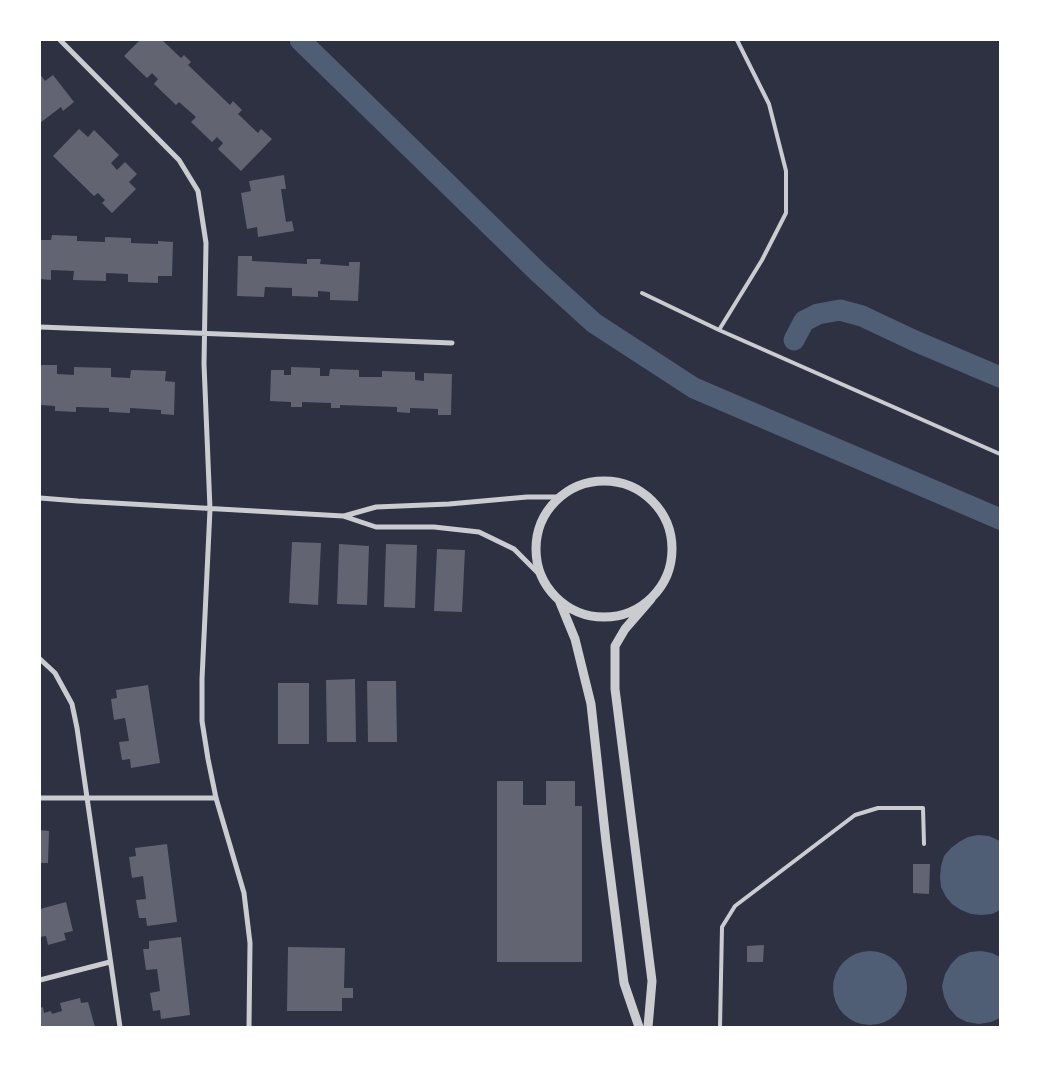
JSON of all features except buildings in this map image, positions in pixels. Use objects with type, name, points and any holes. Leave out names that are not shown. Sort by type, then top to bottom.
[{"type":"street","points":[[60,40],[179,160],[198,191],[206,242],[204,364],[210,509],[202,679],[202,721],[216,798],[244,893],[250,943],[249,1027]]},
{"type":"street","points":[[40,327],[452,343]]},
{"type":"street","points":[[540,575],[535,554],[537,533],[545,513],[559,497],[577,486],[598,480],[619,482],[639,489],[656,503],[668,521],[673,541],[672,563],[665,583],[625,628],[615,646],[615,689],[652,981],[648,1027]]},
{"type":"street","points":[[343,516],[376,506],[449,504],[527,497],[559,497]]},
{"type":"street","points":[[40,498],[343,516],[376,527],[434,527],[479,532],[514,549],[540,575],[548,589],[559,600],[581,613],[605,618],[630,613],[651,599]]},
{"type":"street","points":[[559,600],[575,639],[591,704],[624,984],[639,1027]]},
{"type":"street","points":[[40,659],[55,673],[72,704],[120,1027]]},
{"type":"street","points":[[40,798],[216,798]]},
{"type":"street","points":[[40,980],[110,962]]},
{"type":"lane","points":[[719,330],[762,260],[786,214],[786,171],[769,104],[737,40]]},
{"type":"lane","points":[[642,292],[719,330],[1000,454]]},
{"type":"lane","points":[[720,1027],[722,927],[734,906],[855,815],[878,808],[922,808],[924,844]]},
{"type":"water","points":[[978,835],[989,836],[1000,841],[1000,910],[992,914],[971,914],[961,910],[952,904],[941,887],[941,866],[944,856],[959,842],[968,837]]},
{"type":"water","points":[[870,951],[884,954],[896,962],[904,974],[907,988],[904,1002],[896,1014],[884,1022],[870,1025],[856,1022],[844,1014],[836,1002],[833,988],[836,974],[844,962],[856,954]]},
{"type":"water","points":[[981,951],[1000,957],[1000,1018],[979,1024],[967,1022],[957,1017],[949,1008],[942,986],[945,974],[959,956]]},
{"type":"waterway","points":[[300,40],[539,273],[594,323],[694,388],[1000,519]]},
{"type":"waterway","points":[[794,340],[804,321],[818,314],[840,310],[862,316],[1000,377]]}]
